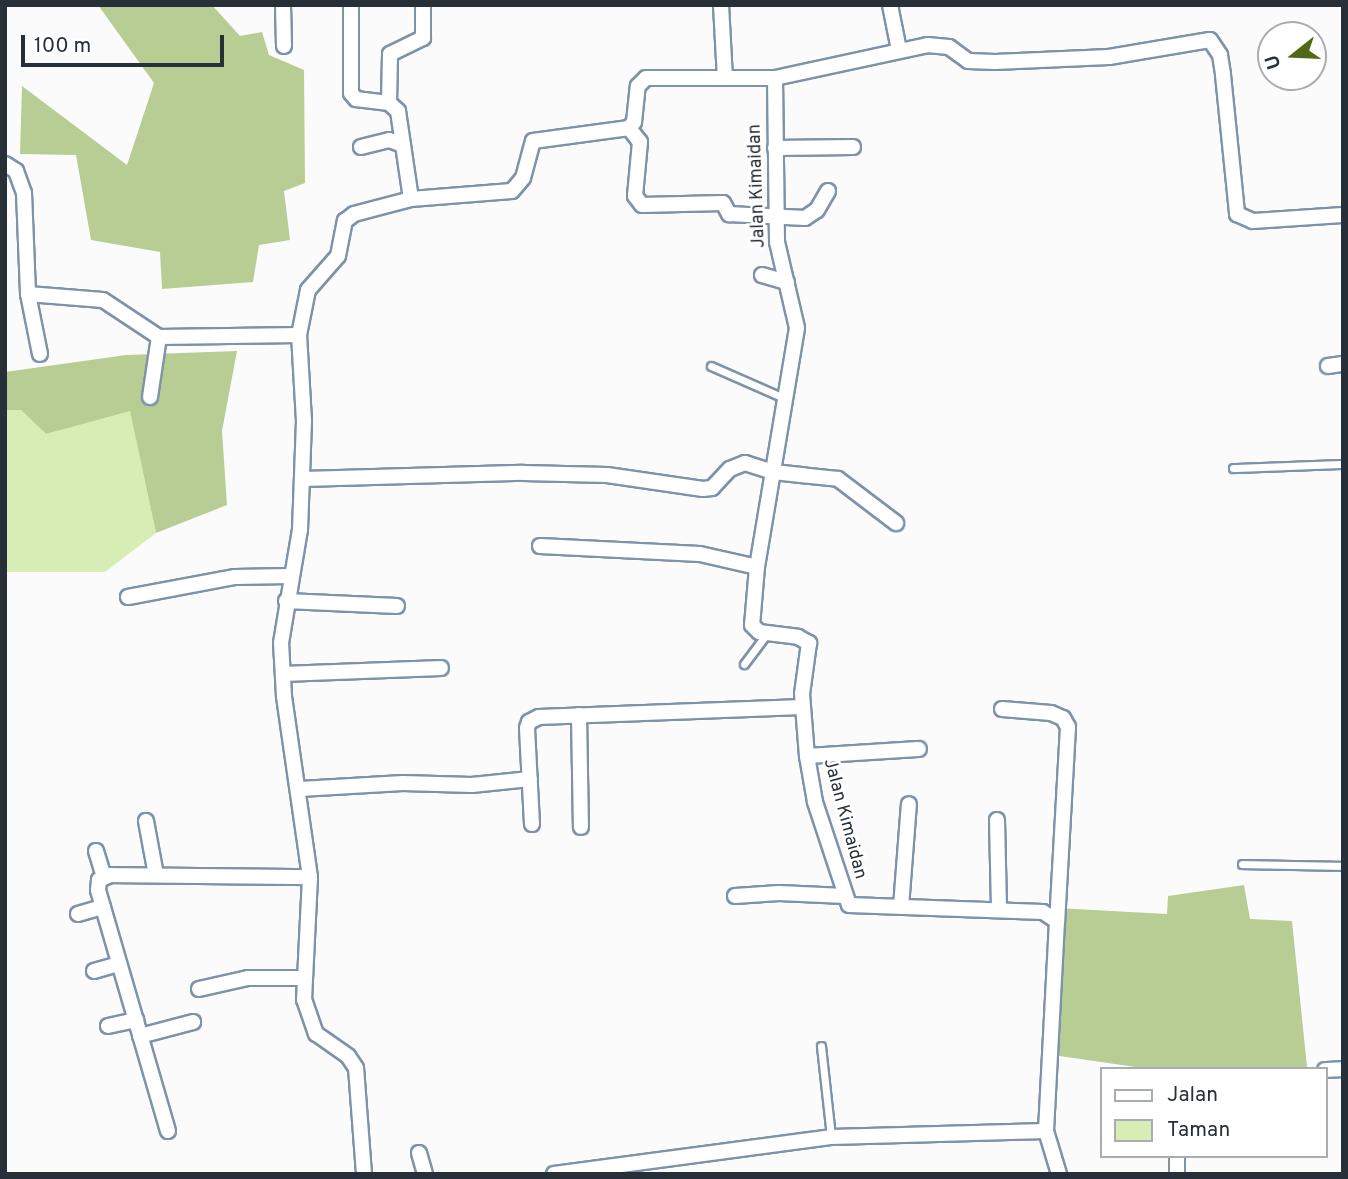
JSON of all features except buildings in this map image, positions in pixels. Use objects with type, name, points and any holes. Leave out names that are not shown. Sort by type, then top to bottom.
[{"type":"street","points":[[283,5],[284,46]]},
{"type":"street","points":[[351,5],[351,93],[356,99],[388,103],[398,111],[411,200]]},
{"type":"street","points":[[388,103],[390,54],[423,38],[423,5]]},
{"type":"street","points":[[721,5],[725,78]]},
{"type":"street","points":[[890,5],[899,50]]},
{"type":"street","points":[[364,1174],[356,1068],[348,1056],[316,1034],[304,1000],[312,910],[310,877],[281,643],[289,576],[300,530],[303,479],[299,335],[308,290],[338,256],[345,221],[354,214],[411,200],[506,194],[523,178],[533,141],[629,128],[634,121],[638,86],[646,78],[775,78],[899,50],[949,47],[968,61],[995,62],[1109,57],[1210,40],[1221,65],[1237,214],[1253,221],[1343,215]]},
{"type":"street","name":"Jalan Kimaidan","points":[[775,78],[777,242],[797,328],[757,567],[752,625],[768,633],[806,639],[809,643],[802,707],[807,756],[816,802],[845,896],[852,906],[1047,912],[1057,921]]},
{"type":"street","points":[[629,128],[640,142],[635,196],[639,204],[723,203],[729,214],[810,216],[828,191]]},
{"type":"street","points":[[361,146],[389,140],[403,145]]},
{"type":"street","points":[[775,148],[853,147]]},
{"type":"street","points":[[5,164],[16,172],[24,193],[28,294],[40,354]]},
{"type":"street","points":[[762,275],[787,282]]},
{"type":"street","points":[[28,294],[103,300],[159,337],[299,335]]},
{"type":"street","points":[[150,397],[159,337]]},
{"type":"street","points":[[303,479],[559,474],[658,480],[703,489],[712,488],[736,464],[773,472],[838,479],[896,523]]},
{"type":"street","points":[[540,546],[700,554],[757,567]]},
{"type":"street","points":[[128,597],[221,579],[289,576]]},
{"type":"street","points":[[286,601],[397,606]]},
{"type":"street","points":[[283,674],[441,668]]},
{"type":"street","points":[[532,824],[529,722],[579,715],[802,707]]},
{"type":"street","points":[[1002,709],[1051,713],[1063,718],[1068,727],[1046,1131],[1059,1174]]},
{"type":"street","points":[[579,715],[581,827]]},
{"type":"street","points":[[807,756],[919,749]]},
{"type":"street","points":[[300,789],[403,783],[472,785],[530,779]]},
{"type":"street","points":[[901,907],[909,804]]},
{"type":"street","points":[[997,820],[999,909]]},
{"type":"street","points":[[146,821],[156,876]]},
{"type":"street","points":[[96,851],[104,877]]},
{"type":"street","points":[[168,1131],[118,964],[98,884],[104,877],[310,877]]},
{"type":"street","points":[[736,896],[779,892],[845,896]]},
{"type":"street","points":[[78,914],[103,907]]},
{"type":"street","points":[[94,971],[118,964]]},
{"type":"street","points":[[199,989],[248,978],[304,978]]},
{"type":"street","points":[[108,1026],[136,1020]]},
{"type":"street","points":[[140,1036],[193,1022]]},
{"type":"street","points":[[554,1174],[831,1137],[1046,1131]]},
{"type":"street","points":[[419,1153],[425,1174]]},
{"type":"lane","points":[[710,366],[787,400]]},
{"type":"lane","points":[[1233,468],[1343,464]]},
{"type":"lane","points":[[744,664],[768,633]]},
{"type":"lane","points":[[1242,864],[1343,866]]},
{"type":"lane","points":[[821,1046],[831,1137]]},
{"type":"green space","points":[[98,5],[212,5],[240,36],[262,32],[269,55],[304,70],[305,183],[284,191],[290,240],[259,245],[253,282],[162,289],[160,252],[91,240],[76,155],[20,154],[22,86],[127,165],[154,83]]},
{"type":"green space","points":[[237,351],[222,431],[227,505],[156,533],[130,411],[46,434],[21,410],[5,410],[5,372],[126,355]]},
{"type":"green space","points":[[5,410],[21,410],[46,434],[130,410],[156,533],[105,572],[5,572]]},
{"type":"green space","points":[[1244,885],[1250,919],[1292,921],[1307,1067],[1135,1067],[1046,1054],[1056,908],[1167,914],[1168,896]]}]
